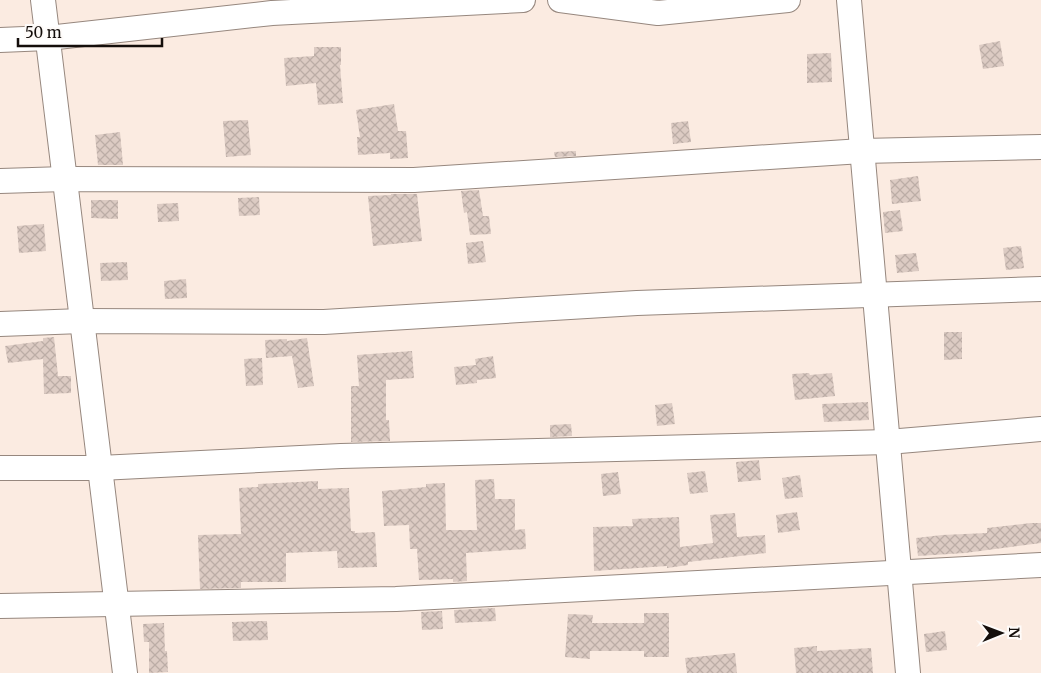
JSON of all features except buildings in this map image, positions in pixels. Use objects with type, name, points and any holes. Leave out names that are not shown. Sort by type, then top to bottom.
[{"type":"street","points":[[43,0],[125,673]]},
{"type":"street","points":[[0,40],[48,38],[272,13],[523,0]]},
{"type":"street","points":[[560,0],[658,13],[788,0]]},
{"type":"street","points":[[849,0],[908,673]]},
{"type":"street","points":[[0,181],[65,179],[414,180],[862,152],[1041,148]]},
{"type":"street","points":[[0,324],[82,321],[324,322],[637,303],[1041,289]]},
{"type":"street","points":[[0,468],[100,468],[341,456],[888,442],[1041,429]]},
{"type":"street","points":[[0,606],[396,599],[1041,565]]}]
